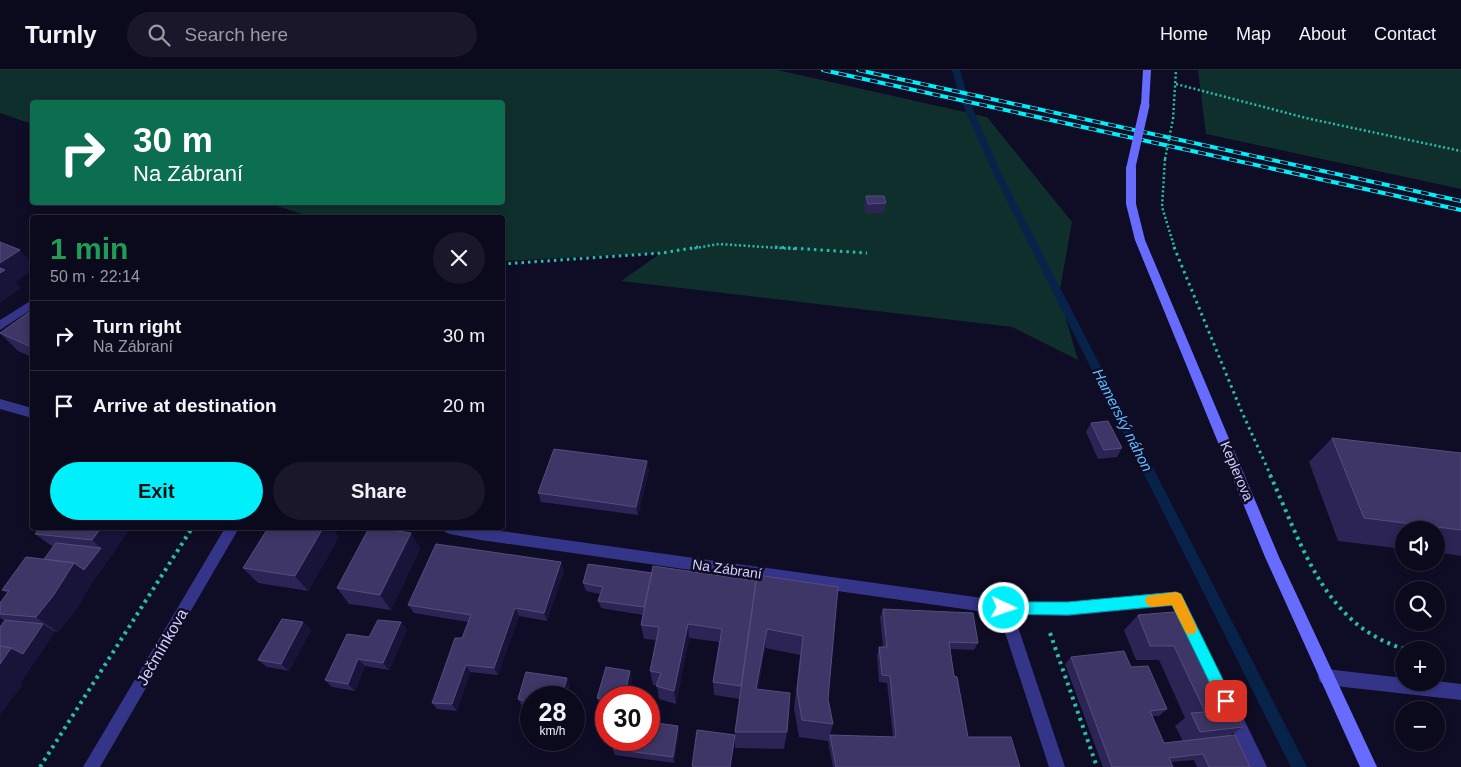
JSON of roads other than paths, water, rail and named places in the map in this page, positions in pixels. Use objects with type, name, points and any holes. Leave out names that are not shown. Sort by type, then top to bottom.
[{"type":"main road","name":"Keplerova","points":[[1147,70],[1145,105],[1131,167],[1131,204],[1134,223],[1269,548],[1326,677],[1369,767]]},
{"type":"street","points":[[0,326],[30,305]]},
{"type":"street","points":[[0,404],[30,412]]},
{"type":"street","name":"Ječmínkova","points":[[91,767],[231,530]]},
{"type":"street","name":"Na Zábraní","points":[[460,530],[1004,608],[1068,609],[1176,599],[1194,636]]},
{"type":"street","points":[[1004,608],[1057,767]]},
{"type":"street","points":[[1326,677],[1461,692]]},
{"type":"street","points":[[1224,697],[1259,767]]},
{"type":"waterway","name":"Hamerský náhon","points":[[956,70],[963,95],[996,171],[1299,767]]},
{"type":"railway","points":[[823,70],[1461,210]]},
{"type":"railway","points":[[858,70],[1461,201]]}]
